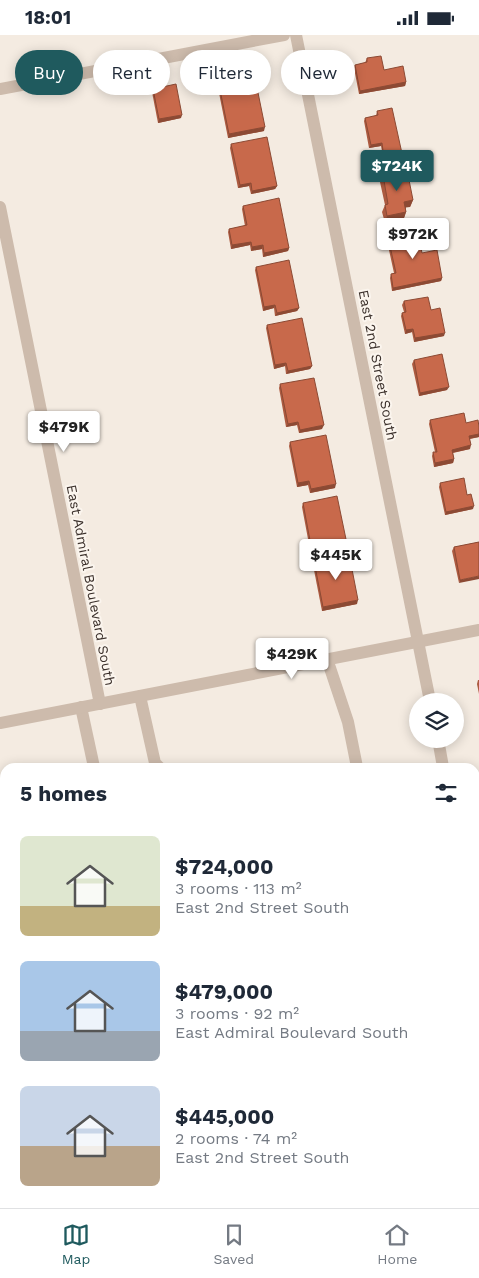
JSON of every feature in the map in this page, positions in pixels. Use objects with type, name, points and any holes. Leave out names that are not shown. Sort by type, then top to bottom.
[{"type":"street","points":[[0,89],[284,35]]},
{"type":"street","name":"East 2nd Street South","points":[[296,35],[428,693]]},
{"type":"street","name":"East Admiral Boulevard South","points":[[0,207],[100,704]]},
{"type":"street","points":[[0,723],[479,629]]},
{"type":"street","points":[[327,659],[348,722],[356,763]]},
{"type":"street","points":[[140,696],[155,763]]},
{"type":"street","points":[[82,707],[93,763]]},
{"type":"street","points":[[440,748],[442,763]]},
{"type":"building","points":[[381,56],[384,70],[403,66],[406,82],[360,91],[355,65],[367,62],[367,58]]},
{"type":"building","points":[[176,84],[182,115],[159,119],[154,95],[170,95],[170,85]]},
{"type":"building","points":[[221,95],[258,95],[265,127],[229,134]]},
{"type":"building","points":[[392,108],[403,158],[382,162],[380,151],[383,151],[382,143],[371,145],[365,118],[378,115],[377,111]]},
{"type":"building","points":[[267,137],[277,186],[252,191],[251,183],[240,185],[231,144]]},
{"type":"building","points":[[407,170],[413,200],[404,202],[406,212],[387,216],[385,205],[388,204],[383,175]]},
{"type":"building","points":[[279,198],[289,248],[264,253],[263,245],[252,247],[251,242],[232,245],[229,229],[247,225],[243,206]]},
{"type":"building","points":[[417,228],[422,253],[437,250],[442,278],[393,288],[391,274],[396,273],[388,237],[401,235],[400,231]]},
{"type":"building","points":[[289,260],[299,308],[277,313],[275,305],[264,307],[256,267]]},
{"type":"building","points":[[428,297],[431,310],[440,308],[445,333],[415,338],[413,329],[406,330],[402,313],[406,312],[404,301]]},
{"type":"building","points":[[302,318],[312,366],[288,371],[286,363],[275,365],[267,325]]},
{"type":"building","points":[[442,354],[449,387],[420,393],[414,360]]},
{"type":"building","points":[[314,378],[324,425],[300,430],[298,422],[288,424],[280,384]]},
{"type":"building","points":[[464,413],[466,423],[478,420],[479,434],[469,436],[471,445],[452,450],[454,459],[435,463],[433,452],[437,452],[430,420]]},
{"type":"building","points":[[326,435],[336,484],[311,489],[309,481],[298,483],[290,442]]},
{"type":"building","points":[[464,478],[467,495],[471,494],[474,506],[446,512],[440,483]]},
{"type":"building","points":[[337,496],[347,544],[312,551],[303,503]]},
{"type":"building","points":[[479,542],[479,576],[460,580],[454,547]]},
{"type":"building","points":[[349,554],[358,600],[323,607],[314,561]]}]
